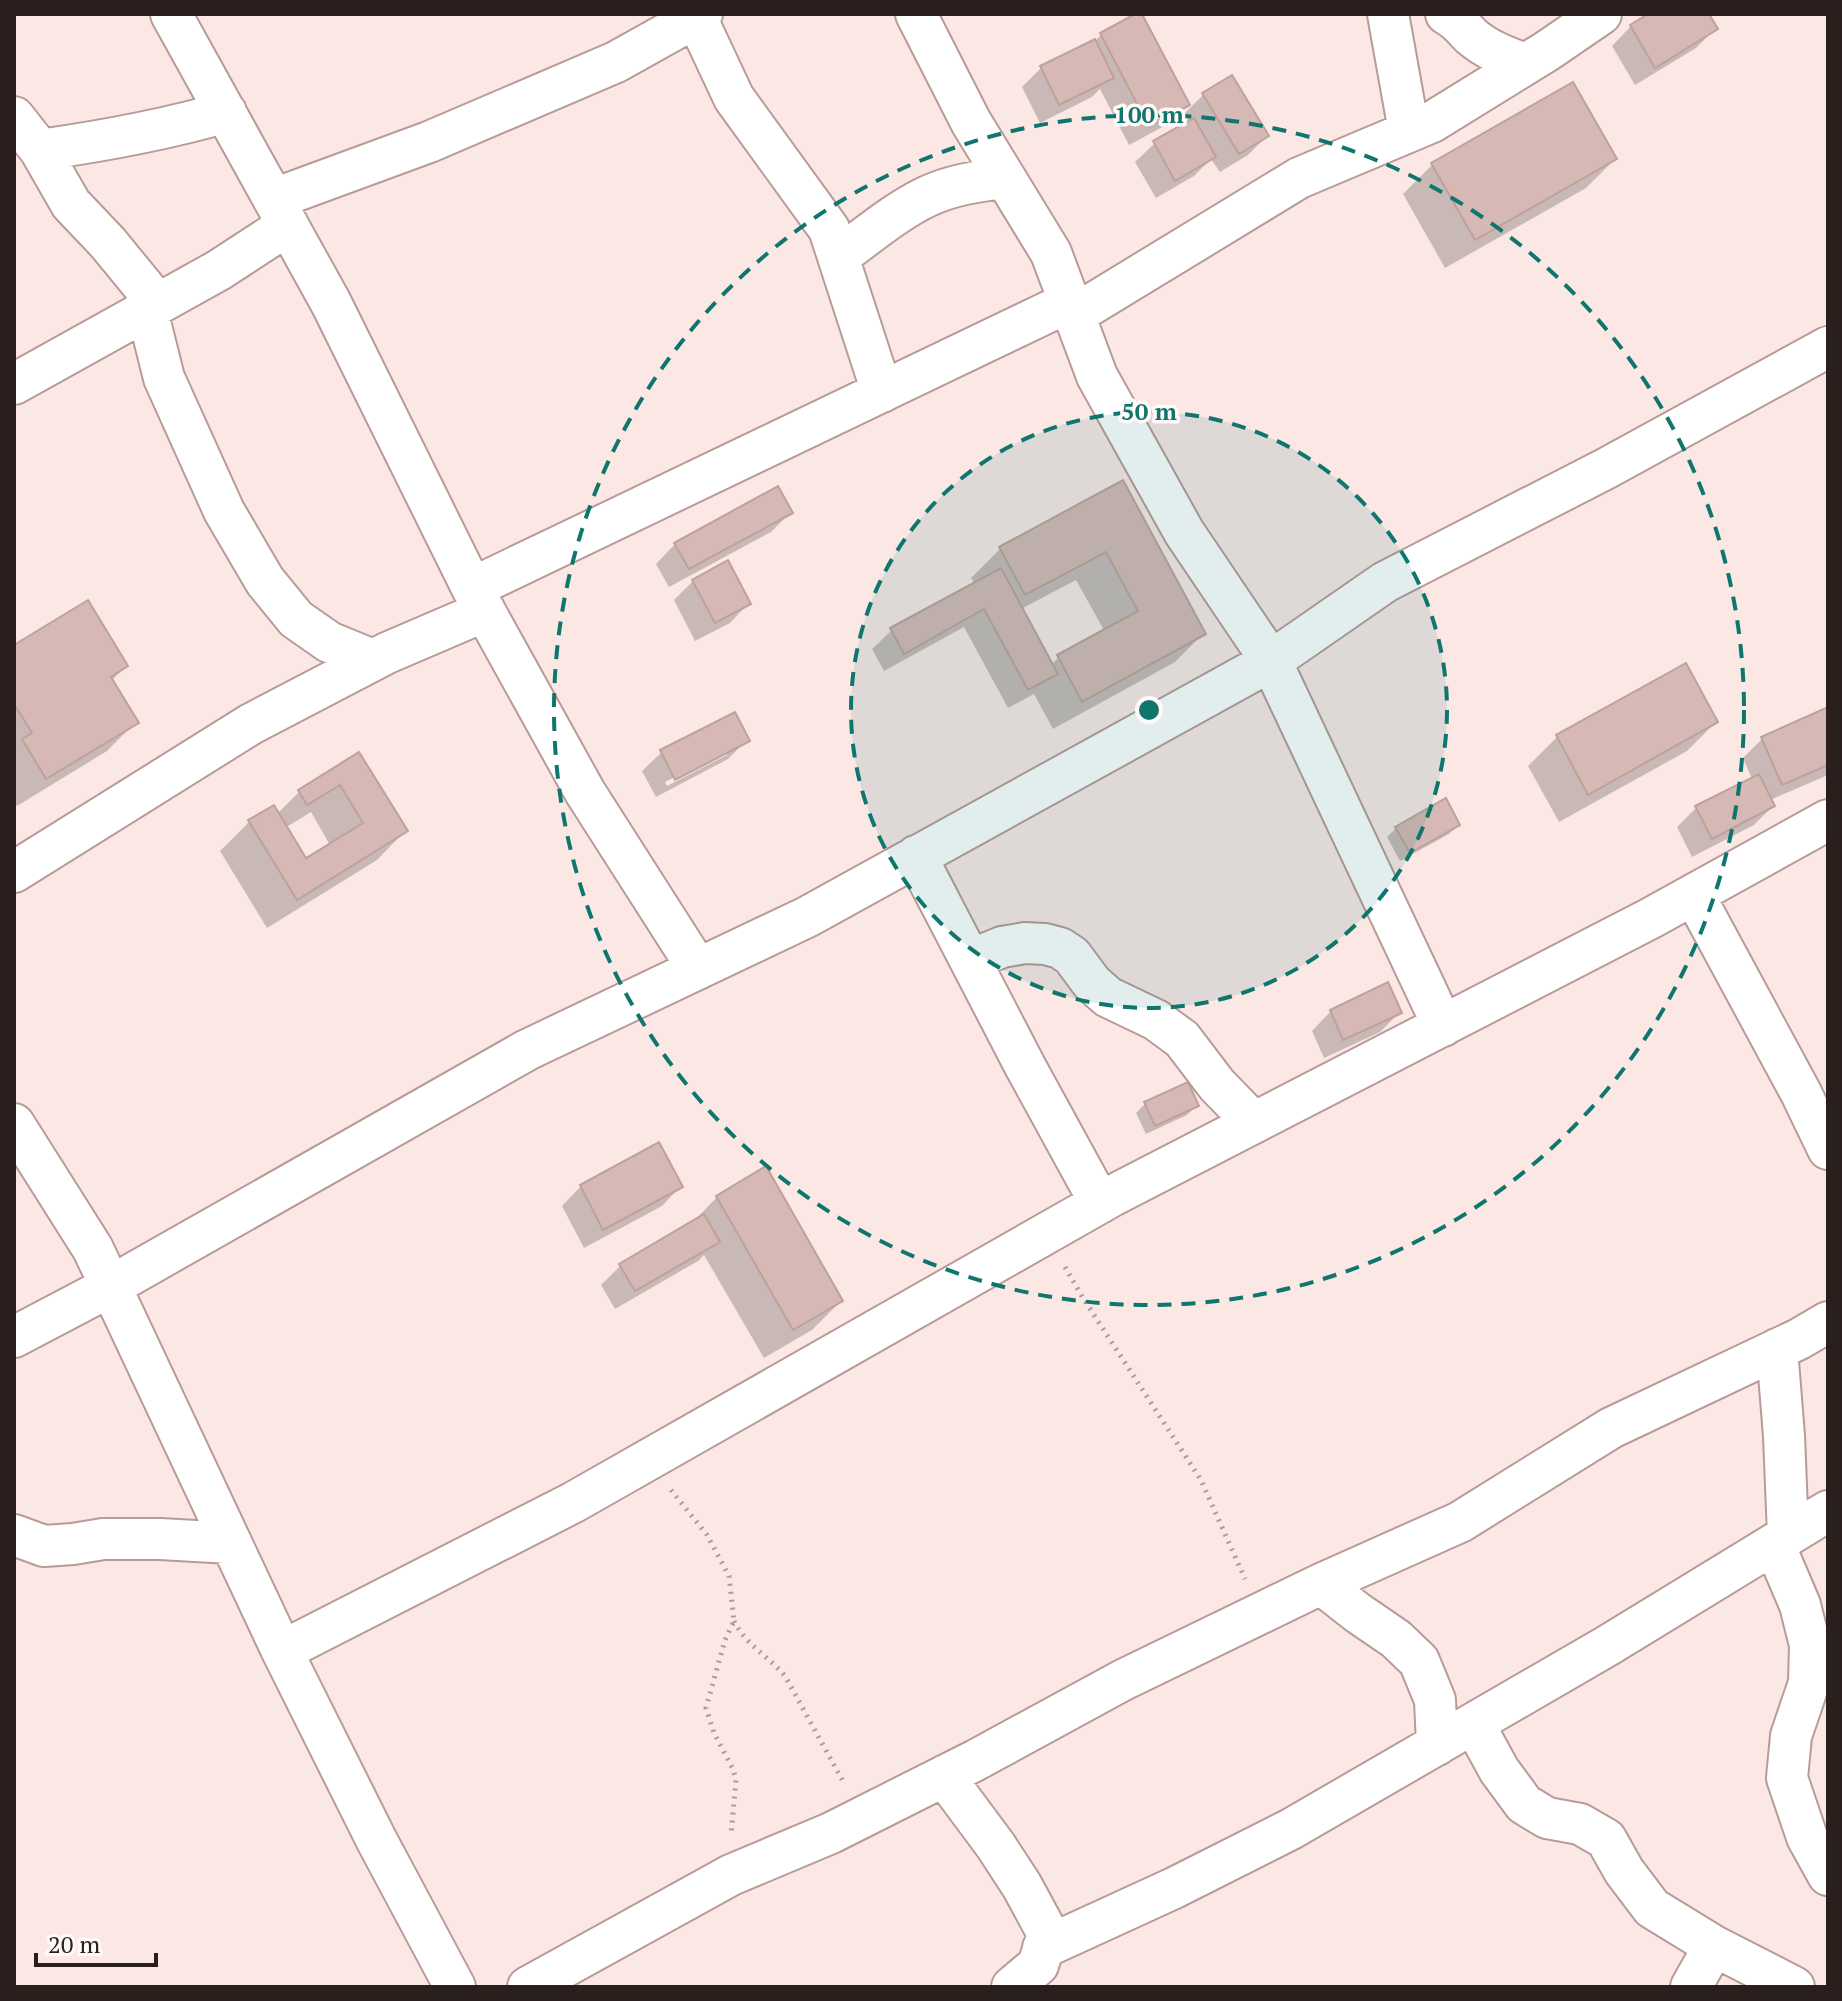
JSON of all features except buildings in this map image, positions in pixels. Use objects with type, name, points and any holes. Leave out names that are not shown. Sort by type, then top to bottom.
[{"type":"street","points":[[171,14],[331,303],[478,600],[585,792],[698,969]]},
{"type":"street","points":[[916,14],[971,122],[1051,253],[1097,376],[1184,532],[1271,661],[1443,1026]]},
{"type":"street","points":[[1388,14],[1409,131]]},
{"type":"street","points":[[1446,14],[1457,20],[1487,48],[1525,64]]},
{"type":"street","points":[[14,872],[251,724],[478,600],[882,392],[1072,309],[1299,178],[1432,122],[1601,14]]},
{"type":"street","points":[[14,384],[219,270],[281,212],[429,142],[616,62],[699,16],[734,98],[829,229],[882,392]]},
{"type":"street","points":[[40,150],[178,126],[226,112]]},
{"type":"street","points":[[14,117],[40,150],[71,204],[108,243],[152,307],[164,378],[224,511],[265,581],[296,619],[329,642],[373,660]]},
{"type":"street","points":[[838,257],[926,197],[964,183],[1005,178]]},
{"type":"street","points":[[14,1337],[111,1286],[527,1050],[807,917],[1271,661],[1385,582],[1607,468],[1828,347]]},
{"type":"street","points":[[282,1651],[574,1502],[1100,1203],[1694,895],[1828,820]]},
{"type":"street","points":[[916,856],[1100,1203]]},
{"type":"street","points":[[1694,895],[1828,1149]]},
{"type":"street","points":[[971,960],[1002,947],[1025,943],[1060,948],[1072,956],[1092,983],[1108,997],[1156,1020],[1182,1039],[1217,1085],[1254,1123]]},
{"type":"street","points":[[14,1124],[93,1249],[282,1651],[377,1841],[455,1987]]},
{"type":"street","points":[[528,1987],[731,1875],[831,1833],[1123,1680],[1321,1584],[1460,1522],[1611,1428],[1828,1322]]},
{"type":"street","points":[[1777,1349],[1784,1436],[1781,1540],[1810,1645],[1809,1683],[1791,1736],[1787,1778],[1807,1837],[1828,1875]]},
{"type":"street","points":[[1043,1948],[1174,1888],[1291,1829],[1607,1646],[1828,1511]]},
{"type":"street","points":[[14,1535],[44,1546],[103,1539],[231,1543]]},
{"type":"street","points":[[1321,1584],[1396,1639],[1419,1661],[1435,1700],[1437,1745]]},
{"type":"street","points":[[1474,1724],[1499,1770],[1524,1804],[1547,1818],[1580,1824],[1606,1839],[1624,1871],[1652,1908],[1714,1946],[1794,1987]]},
{"type":"street","points":[[944,1776],[996,1846],[1048,1934],[1038,1965],[1012,1987]]},
{"type":"street","points":[[1691,1987],[1714,1946]]},
{"type":"path","points":[[1045,1234],[1201,1480],[1261,1613]]},
{"type":"path","points":[[648,1460],[707,1535],[729,1576],[734,1621],[741,1634],[785,1676],[863,1817]]},
{"type":"path","points":[[731,1875],[731,1823],[736,1780],[706,1708],[725,1640],[734,1621]]}]
